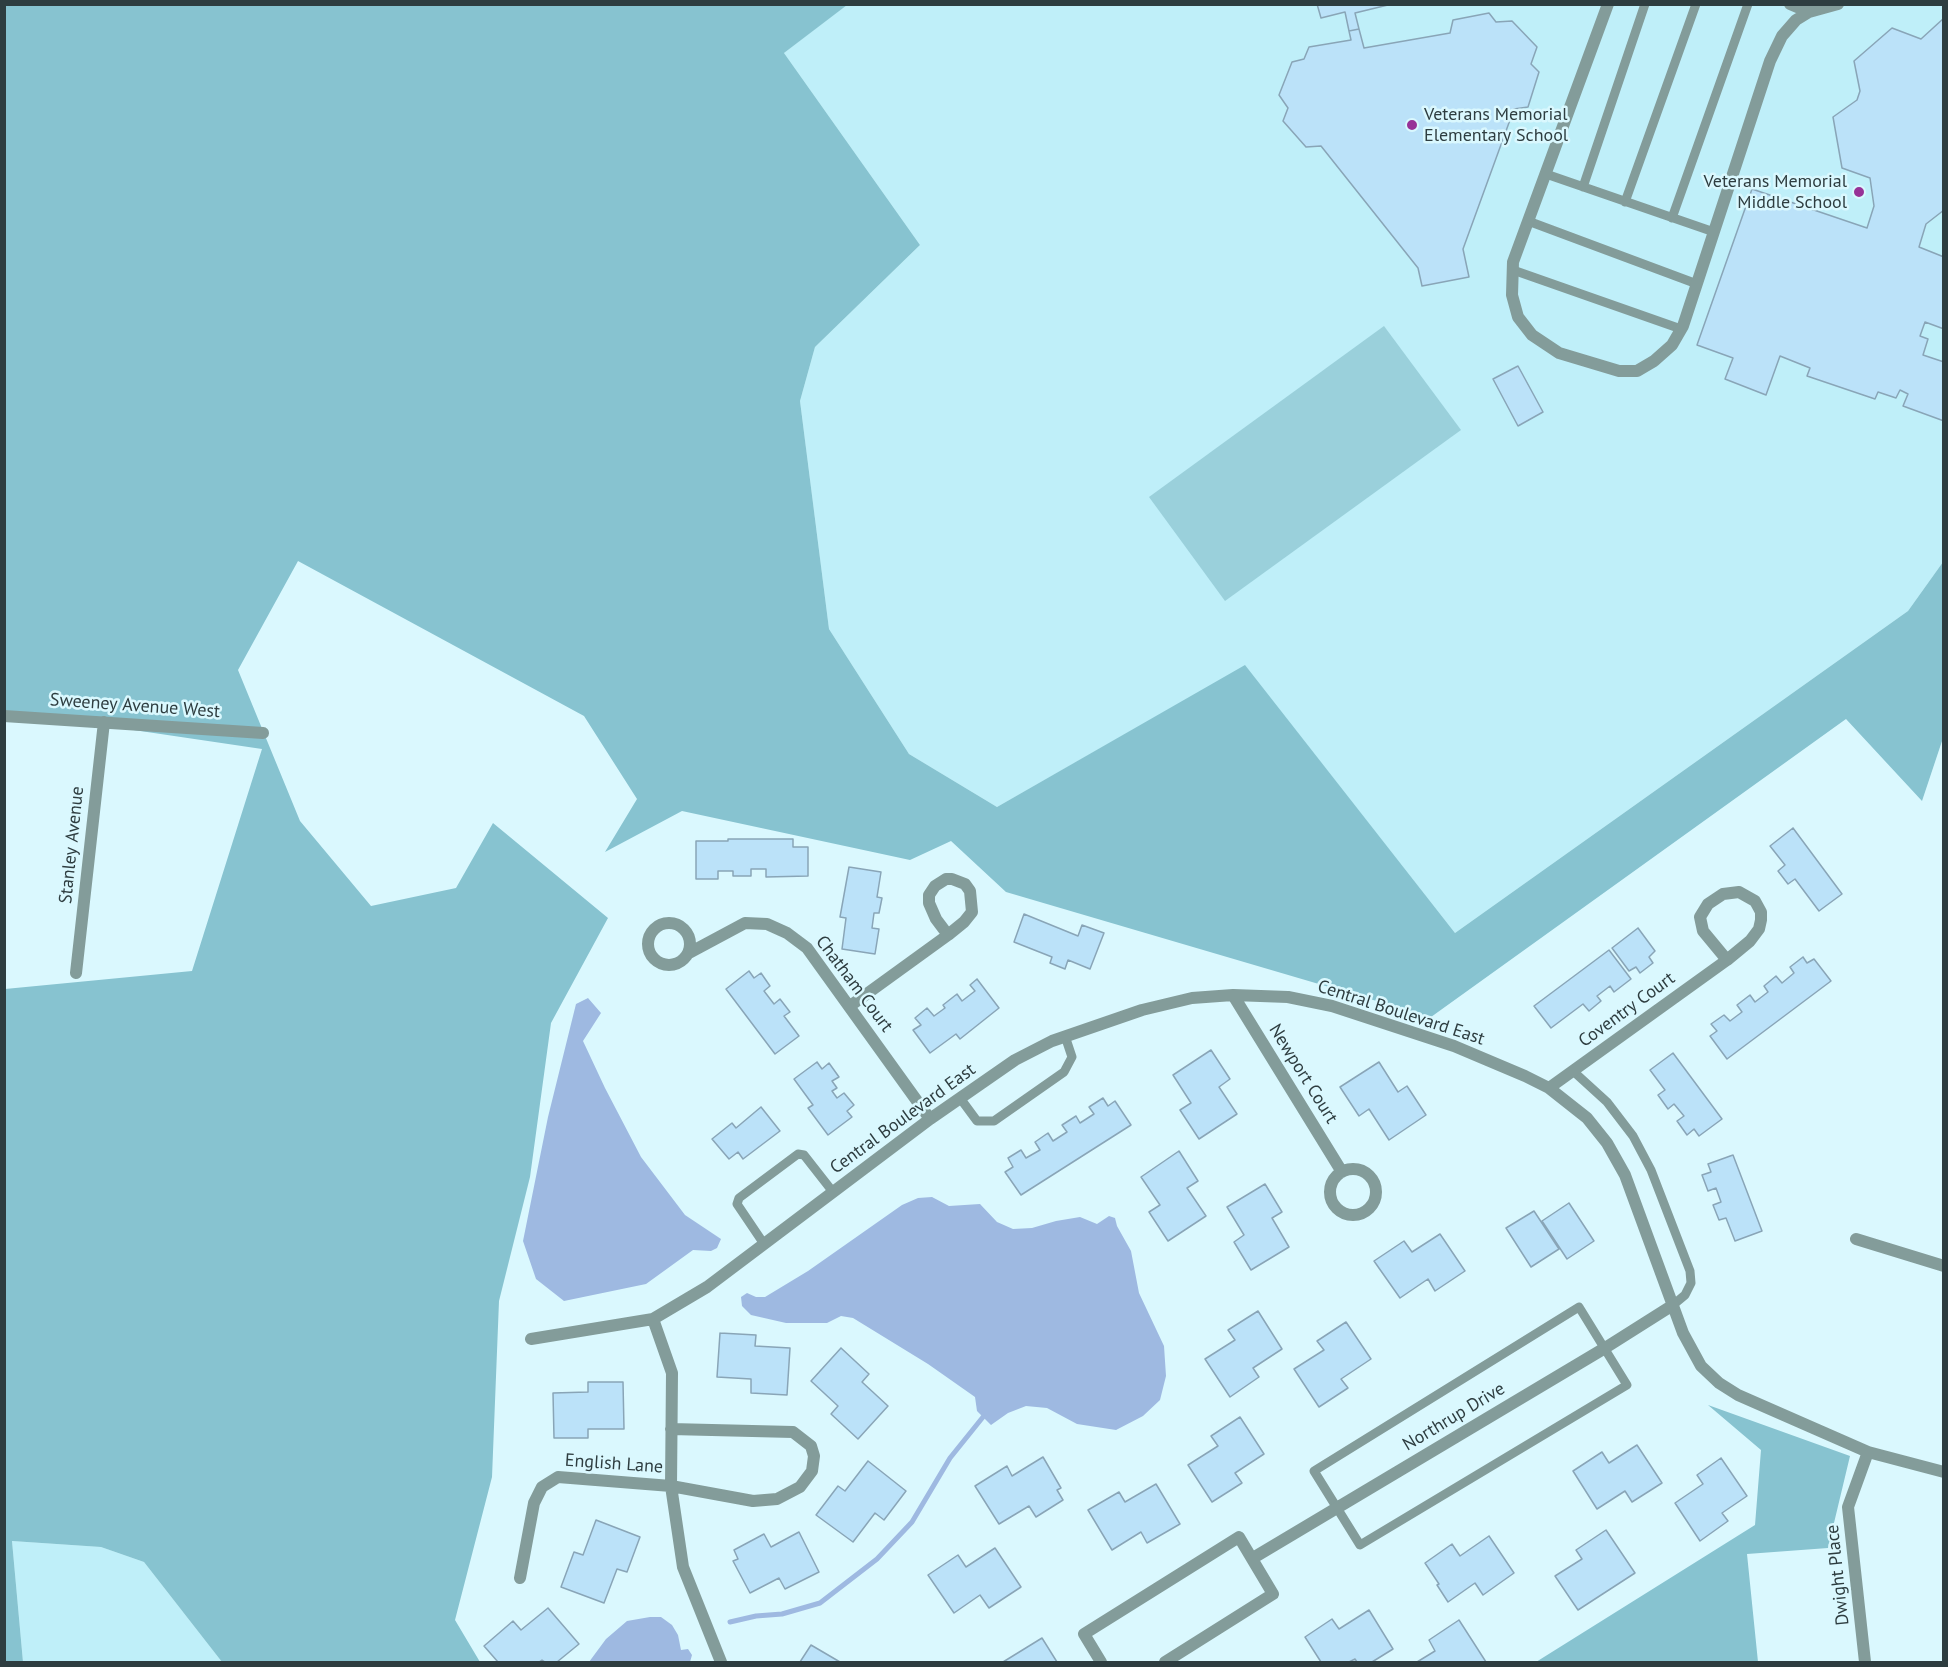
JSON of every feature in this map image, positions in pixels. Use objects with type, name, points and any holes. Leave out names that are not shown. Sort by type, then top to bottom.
[{"type":"street","points":[[1608,4],[1514,262],[1512,295],[1518,318],[1532,335],[1559,353],[1620,371],[1637,370],[1654,361],[1672,345],[1681,329],[1770,61],[1782,36],[1796,20],[1809,12],[1838,4]]},
{"type":"street","points":[[1790,4],[1809,12]]},
{"type":"street","name":"Sweeney Avenue West","points":[[4,716],[263,733]]},
{"type":"street","name":"Stanley Avenue","points":[[76,972],[104,722]]},
{"type":"street","points":[[850,1006],[948,935],[964,922],[972,912],[970,891],[965,884],[952,879],[946,879],[929,895],[929,903],[936,919],[948,935]]},
{"type":"street","name":"Coventry Court","points":[[1549,1088],[1727,960],[1755,935],[1759,929],[1761,912],[1755,901],[1739,892],[1724,894],[1708,904],[1700,917],[1702,931],[1727,960]]},
{"type":"street","name":"Chatham Court","points":[[688,953],[744,923],[767,924],[787,933],[807,948],[930,1119]]},
{"type":"street","name":"Central Boulevard East","points":[[531,1338],[653,1318],[707,1287],[960,1098],[1016,1060],[1065,1036],[1142,1010],[1192,998],[1233,995],[1288,997],[1332,1006],[1454,1046],[1549,1088],[1587,1118],[1607,1143],[1624,1175],[1683,1333],[1701,1366],[1719,1383],[1738,1395],[1868,1452],[1944,1472]]},
{"type":"street","name":"Newport Court","points":[[1233,995],[1342,1172]]},
{"type":"street","points":[[1856,1239],[1944,1266]]},
{"type":"street","name":"Northrup Drive","points":[[1253,1558],[1673,1305]]},
{"type":"street","points":[[653,1318],[672,1374],[671,1486],[683,1567],[721,1662]]},
{"type":"street","name":"English Lane","points":[[520,1578],[534,1503],[542,1487],[558,1477],[671,1486],[753,1501],[777,1498],[800,1487],[812,1471],[814,1456],[811,1446],[793,1432],[671,1429]]},
{"type":"street","name":"Dwight Place","points":[[1865,1662],[1848,1508],[1868,1452]]},
{"type":"street","points":[[1101,1662],[1084,1635],[1239,1537],[1273,1594],[1165,1662]]},
{"type":"lane","points":[[1583,187],[1645,4]]},
{"type":"lane","points":[[1625,202],[1696,4]]},
{"type":"lane","points":[[1672,218],[1748,4]]},
{"type":"lane","points":[[1546,174],[1714,232]]},
{"type":"lane","points":[[1528,221],[1697,284]]},
{"type":"lane","points":[[1513,270],[1681,329]]},
{"type":"lane","points":[[960,1098],[977,1121],[994,1120],[1064,1072],[1072,1058],[1065,1036]]},
{"type":"lane","points":[[1573,1071],[1607,1102],[1633,1136],[1651,1170],[1690,1271],[1691,1283],[1685,1295],[1673,1305]]},
{"type":"lane","points":[[764,1244],[737,1204],[739,1198],[798,1154],[804,1155],[833,1192]]},
{"type":"lane","points":[[1579,1307],[1605,1348],[1627,1385],[1360,1545],[1314,1471],[1579,1307]]},
{"type":"shaded area","points":[[847,4],[1943,5],[1943,562],[1908,611],[1455,933],[1245,666],[997,807],[909,754],[829,629],[800,401],[815,347],[920,245],[784,53]]},
{"type":"shaded area","points":[[5,5],[847,5],[784,53],[920,245],[815,347],[800,401],[829,629],[909,754],[997,807],[1245,665],[1455,933],[1908,611],[1943,562],[1943,738],[1922,801],[1846,719],[1431,1017],[1006,892],[951,841],[910,860],[682,811],[605,852],[637,799],[584,716],[298,561],[238,670],[300,821],[371,906],[456,888],[493,823],[608,918],[551,1023],[530,1177],[499,1301],[492,1477],[455,1620],[480,1662],[222,1662],[144,1562],[101,1547],[12,1541],[23,1662],[5,1662],[5,989],[192,971],[262,749],[5,711]]},
{"type":"shaded area","points":[[1384,326],[1461,430],[1225,601],[1149,497]]},
{"type":"shaded area","points":[[588,998],[601,1013],[583,1041],[641,1157],[685,1215],[721,1239],[717,1248],[711,1251],[693,1250],[646,1284],[564,1301],[536,1279],[523,1241],[548,1117],[576,1004]]},
{"type":"shaded area","points":[[932,1197],[949,1206],[980,1204],[997,1222],[1013,1229],[1032,1228],[1080,1217],[1097,1224],[1109,1216],[1115,1218],[1131,1251],[1139,1293],[1164,1346],[1166,1376],[1160,1400],[1143,1416],[1116,1430],[1077,1424],[1047,1408],[1026,1406],[1008,1413],[991,1425],[977,1411],[975,1397],[928,1364],[853,1318],[841,1316],[827,1323],[786,1323],[751,1315],[742,1306],[741,1297],[747,1293],[756,1297],[765,1297],[808,1271],[902,1205],[918,1198]]},
{"type":"shaded area","points":[[1708,1405],[1850,1456],[1828,1548],[1747,1554],[1758,1662],[1536,1662],[1755,1525],[1761,1450]]},
{"type":"shaded area","points":[[12,1541],[101,1547],[144,1562],[222,1662],[23,1662]]},
{"type":"shaded area","points":[[661,1617],[672,1625],[678,1635],[681,1650],[688,1649],[692,1655],[690,1662],[589,1662],[606,1639],[627,1621]]},
{"type":"building","points":[[1317,4],[1392,4],[1355,13],[1359,29],[1349,31],[1345,12],[1321,18]]},
{"type":"building","points":[[1489,13],[1496,22],[1512,21],[1537,47],[1531,64],[1539,72],[1528,107],[1514,109],[1463,249],[1469,277],[1422,286],[1418,268],[1321,146],[1306,147],[1283,121],[1288,108],[1279,95],[1292,62],[1304,59],[1309,47],[1351,40],[1349,31],[1359,29],[1364,48],[1450,33],[1453,20]]},
{"type":"building","points":[[1944,18],[1944,210],[1926,224],[1919,247],[1944,257],[1944,329],[1925,322],[1920,336],[1928,339],[1923,355],[1944,362],[1944,421],[1903,406],[1908,394],[1900,390],[1896,398],[1878,392],[1875,399],[1807,376],[1810,368],[1780,356],[1766,395],[1725,379],[1733,358],[1697,345],[1752,189],[1867,228],[1874,206],[1870,178],[1842,168],[1833,117],[1857,100],[1860,91],[1854,61],[1892,28],[1921,39]]},
{"type":"building","points":[[1518,366],[1543,412],[1518,426],[1493,379]]},
{"type":"building","points":[[1793,828],[1842,894],[1819,911],[1795,879],[1788,884],[1778,871],[1785,865],[1770,846]]},
{"type":"building","points":[[728,839],[793,839],[793,847],[808,847],[808,876],[766,877],[766,869],[751,869],[751,876],[733,876],[733,871],[718,871],[718,879],[696,879],[696,841],[728,841]]},
{"type":"building","points":[[849,867],[881,872],[877,897],[882,898],[879,913],[874,913],[872,928],[879,929],[875,954],[842,949],[846,918],[840,917]]},
{"type":"building","points":[[1024,914],[1078,936],[1082,925],[1104,933],[1090,969],[1068,960],[1065,969],[1050,963],[1052,957],[1014,942]]},
{"type":"building","points":[[1638,928],[1655,951],[1649,957],[1653,963],[1640,973],[1636,967],[1629,971],[1612,948]]},
{"type":"building","points":[[1609,950],[1631,979],[1614,992],[1610,986],[1597,996],[1601,1001],[1589,1011],[1583,1004],[1551,1028],[1534,1006]]},
{"type":"building","points":[[1803,957],[1807,963],[1814,959],[1831,981],[1727,1059],[1710,1036],[1717,1031],[1711,1024],[1724,1015],[1730,1021],[1742,1012],[1737,1005],[1750,995],[1755,1002],[1768,992],[1764,986],[1776,976],[1782,983],[1794,973],[1790,967]]},
{"type":"building","points":[[749,971],[754,978],[761,973],[770,986],[764,991],[774,1004],[780,999],[790,1012],[784,1016],[799,1036],[775,1054],[726,989]]},
{"type":"building","points":[[977,979],[999,1008],[960,1039],[956,1034],[930,1053],[913,1030],[921,1025],[915,1018],[927,1008],[934,1016],[945,1008],[943,1005],[957,994],[962,1001],[975,991],[970,985]]},
{"type":"building","points":[[1211,1050],[1230,1079],[1219,1087],[1237,1114],[1199,1139],[1180,1110],[1191,1103],[1173,1075]]},
{"type":"building","points":[[1673,1053],[1722,1119],[1699,1136],[1694,1129],[1687,1135],[1677,1121],[1684,1116],[1674,1104],[1668,1109],[1658,1095],[1665,1090],[1650,1070]]},
{"type":"building","points":[[817,1062],[822,1069],[829,1063],[839,1077],[832,1081],[837,1088],[832,1091],[837,1098],[844,1093],[854,1105],[847,1111],[852,1117],[828,1135],[808,1108],[813,1105],[794,1079]]},
{"type":"building","points":[[1379,1062],[1398,1092],[1407,1086],[1426,1115],[1389,1140],[1369,1109],[1359,1116],[1340,1087]]},
{"type":"building","points":[[1103,1098],[1108,1106],[1115,1101],[1131,1125],[1021,1195],[1005,1172],[1013,1167],[1008,1158],[1021,1150],[1026,1158],[1040,1150],[1035,1142],[1048,1133],[1053,1141],[1067,1132],[1062,1125],[1076,1116],[1080,1123],[1094,1114],[1089,1107]]},
{"type":"building","points":[[761,1107],[780,1131],[743,1159],[738,1152],[729,1159],[712,1139],[732,1123],[736,1128]]},
{"type":"building","points":[[1179,1151],[1198,1181],[1187,1188],[1206,1216],[1168,1241],[1149,1212],[1160,1205],[1141,1177]]},
{"type":"building","points":[[1733,1155],[1762,1231],[1735,1241],[1726,1218],[1719,1220],[1713,1205],[1721,1202],[1716,1188],[1708,1191],[1702,1175],[1711,1172],[1708,1164]]},
{"type":"building","points":[[1265,1184],[1282,1212],[1272,1218],[1289,1247],[1251,1270],[1234,1242],[1244,1235],[1227,1207]]},
{"type":"building","points":[[1569,1203],[1594,1241],[1567,1259],[1542,1221]]},
{"type":"building","points":[[1534,1211],[1559,1249],[1531,1267],[1506,1228]]},
{"type":"building","points":[[1440,1234],[1465,1271],[1435,1291],[1428,1279],[1400,1298],[1374,1261],[1404,1241],[1412,1252]]},
{"type":"building","points":[[1258,1311],[1282,1349],[1253,1368],[1259,1377],[1230,1397],[1205,1359],[1235,1340],[1228,1330]]},
{"type":"building","points":[[1346,1322],[1371,1359],[1341,1379],[1348,1388],[1319,1407],[1294,1369],[1324,1350],[1317,1341]]},
{"type":"building","points":[[720,1333],[756,1335],[755,1346],[790,1348],[787,1395],[751,1393],[751,1379],[717,1377]]},
{"type":"building","points":[[841,1348],[869,1374],[862,1382],[888,1406],[858,1439],[831,1414],[838,1406],[811,1381]]},
{"type":"building","points":[[588,1382],[623,1382],[624,1429],[588,1429],[588,1438],[554,1438],[553,1393],[588,1392]]},
{"type":"building","points":[[1240,1417],[1264,1454],[1235,1473],[1242,1483],[1212,1502],[1188,1465],[1218,1446],[1211,1436]]},
{"type":"building","points":[[1637,1445],[1662,1483],[1632,1502],[1625,1491],[1597,1509],[1573,1471],[1602,1452],[1609,1463]]},
{"type":"building","points":[[1043,1457],[1061,1488],[1057,1490],[1063,1500],[1036,1517],[1029,1506],[999,1524],[975,1486],[1007,1466],[1012,1476]]},
{"type":"building","points":[[1721,1458],[1747,1496],[1722,1513],[1728,1521],[1700,1541],[1675,1503],[1703,1484],[1697,1475]]},
{"type":"building","points":[[868,1461],[906,1491],[884,1520],[875,1513],[853,1542],[816,1515],[838,1486],[845,1491]]},
{"type":"building","points":[[1156,1484],[1180,1524],[1147,1543],[1141,1532],[1112,1550],[1088,1510],[1119,1492],[1125,1502]]},
{"type":"building","points":[[596,1520],[640,1537],[627,1572],[617,1569],[604,1603],[561,1587],[574,1552],[583,1555]]},
{"type":"building","points":[[1606,1530],[1635,1573],[1578,1610],[1555,1576],[1582,1559],[1576,1550]]},
{"type":"building","points":[[799,1532],[819,1572],[785,1589],[779,1578],[750,1593],[733,1561],[738,1559],[734,1550],[764,1534],[771,1547]]},
{"type":"building","points":[[1489,1536],[1514,1573],[1483,1595],[1475,1583],[1448,1602],[1425,1563],[1452,1544],[1460,1556]]},
{"type":"building","points":[[995,1548],[1021,1587],[989,1608],[980,1595],[954,1613],[928,1575],[958,1555],[966,1567]]},
{"type":"building","points":[[548,1608],[579,1644],[557,1662],[542,1660],[539,1662],[498,1662],[484,1646],[513,1621],[521,1630]]},
{"type":"building","points":[[1369,1610],[1393,1649],[1372,1662],[1357,1662],[1355,1659],[1349,1662],[1321,1662],[1305,1637],[1332,1619],[1339,1629]]},
{"type":"building","points":[[1459,1620],[1486,1662],[1417,1662],[1435,1651],[1429,1640]]},
{"type":"building","points":[[1042,1638],[1057,1662],[1003,1662]]},
{"type":"building","points":[[811,1645],[840,1662],[800,1662]]},
{"type":"waterway","points":[[730,1622],[756,1616],[782,1614],[820,1603],[877,1559],[912,1522],[950,1458],[983,1417]]},
{"type":"place","name":"Veterans Memorial Elementary School","points":[[1412,125]]},
{"type":"place","name":"Veterans Memorial Middle School","points":[[1859,192]]}]
